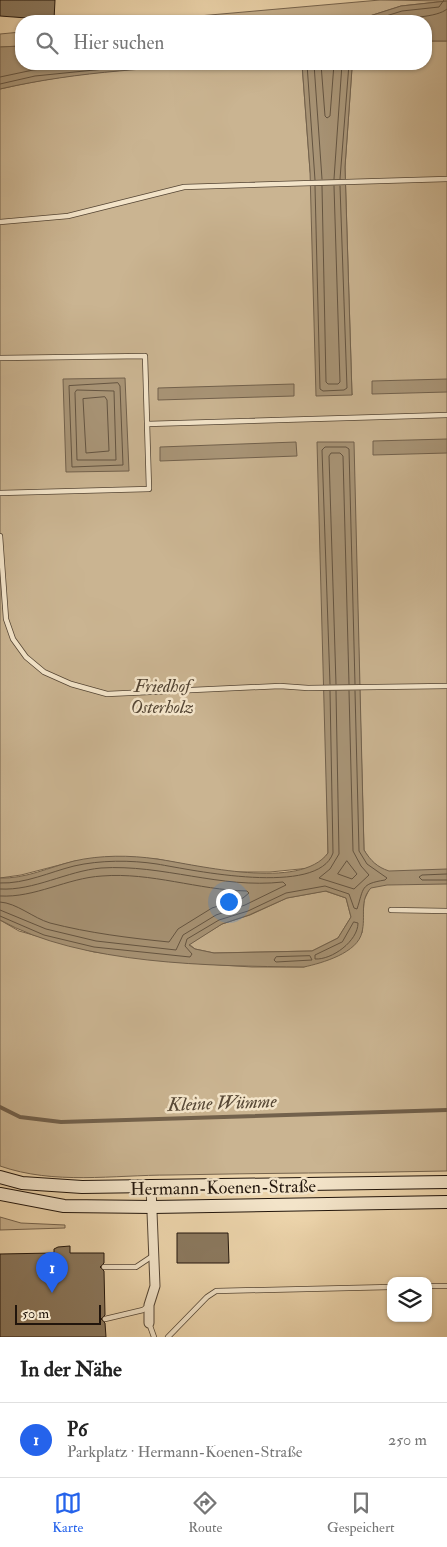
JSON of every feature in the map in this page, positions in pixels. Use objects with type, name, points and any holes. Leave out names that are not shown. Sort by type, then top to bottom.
[{"type":"main road","name":"Hermann-Koenen-Straße","points":[[0,1178],[22,1183],[82,1187],[447,1182]]},
{"type":"main road","name":"Hermann-Koenen-Straße","points":[[0,1194],[64,1206],[153,1207],[447,1202]]},
{"type":"street","points":[[149,1323],[149,1305],[155,1286],[151,1187]]},
{"type":"lane","points":[[0,222],[68,216],[184,188],[447,179]]},
{"type":"lane","points":[[0,358],[145,356],[149,489],[0,494]]},
{"type":"lane","points":[[147,424],[447,416]]},
{"type":"lane","points":[[0,536],[6,619],[13,639],[26,657],[44,672],[71,684],[107,694],[280,686],[319,688],[447,686]]},
{"type":"lane","points":[[0,621],[6,619]]},
{"type":"lane","points":[[391,910],[447,911]]},
{"type":"lane","points":[[104,1267],[136,1267],[154,1255]]},
{"type":"lane","points":[[432,1286],[447,1286]]},
{"type":"lane","points":[[168,1337],[207,1297],[216,1291],[387,1287]]},
{"type":"lane","points":[[105,1319],[143,1310],[149,1305]]},
{"type":"lane","points":[[149,1323],[154,1337]]},
{"type":"green space","points":[[380,0],[447,1],[401,6],[373,15],[210,15]]},
{"type":"green space","points":[[15,33],[15,46],[0,47],[0,34]]},
{"type":"green space","name":"Friedhof Osterholz","points":[[432,41],[447,41],[447,1171],[149,1175],[84,1178],[20,1172],[0,1166],[0,920],[19,931],[94,952],[176,962],[252,967],[304,967],[362,933],[364,900],[380,868],[370,860],[364,850],[353,442],[325,675],[328,853],[322,862],[310,868],[270,872],[226,872],[157,859],[75,861],[21,875],[0,878],[0,89],[74,75],[125,70],[302,70],[310,171],[352,395],[345,167],[352,70],[432,70]]},
{"type":"green space","points":[[325,891],[346,898],[351,917],[338,938],[312,951],[214,953],[195,949],[189,944],[222,924],[250,915],[287,898]]},
{"type":"green space","points":[[0,1217],[21,1223],[65,1225],[65,1228],[0,1230]]},
{"type":"water","points":[[447,1],[447,41],[432,41],[432,15],[373,15],[401,6]]},
{"type":"water","points":[[15,46],[15,70],[130,70],[59,78],[0,89],[0,47]]},
{"type":"water","points":[[302,70],[352,70],[345,167],[352,395],[316,396],[310,171]]},
{"type":"water","points":[[125,378],[129,471],[66,472],[63,379]]},
{"type":"water","points":[[447,379],[447,392],[372,394],[372,381]]},
{"type":"water","points":[[294,384],[294,396],[158,400],[158,388]]},
{"type":"water","points":[[447,439],[447,453],[373,455],[373,441]]},
{"type":"water","points":[[296,442],[297,456],[160,461],[160,447]]},
{"type":"water","points":[[317,442],[354,442],[364,850],[375,863],[389,871],[447,869],[447,884],[387,885],[371,888],[365,898],[362,932],[354,946],[338,956],[304,967],[189,964],[108,954],[69,946],[33,935],[0,920],[0,878],[28,875],[74,861],[115,856],[136,857],[222,870],[272,873],[295,871],[314,864],[328,853]],"holes":[[[326,891],[346,898],[351,917],[338,938],[312,951],[214,953],[195,949],[189,945],[222,924],[249,915],[287,898]]]},
{"type":"building","points":[[0,0],[55,0],[54,15],[0,16]]},
{"type":"building","points":[[177,1233],[228,1233],[229,1263],[177,1263]]},
{"type":"building","points":[[70,1246],[70,1253],[104,1253],[104,1263],[100,1267],[104,1271],[105,1315],[101,1319],[105,1323],[106,1337],[0,1337],[0,1254],[54,1253],[54,1249],[58,1247]]},
{"type":"waterway","name":"Kleine Wümme","points":[[0,1107],[20,1117],[61,1122],[447,1110]]},
{"type":"place","name":"P6","points":[[52,1293]]}]
